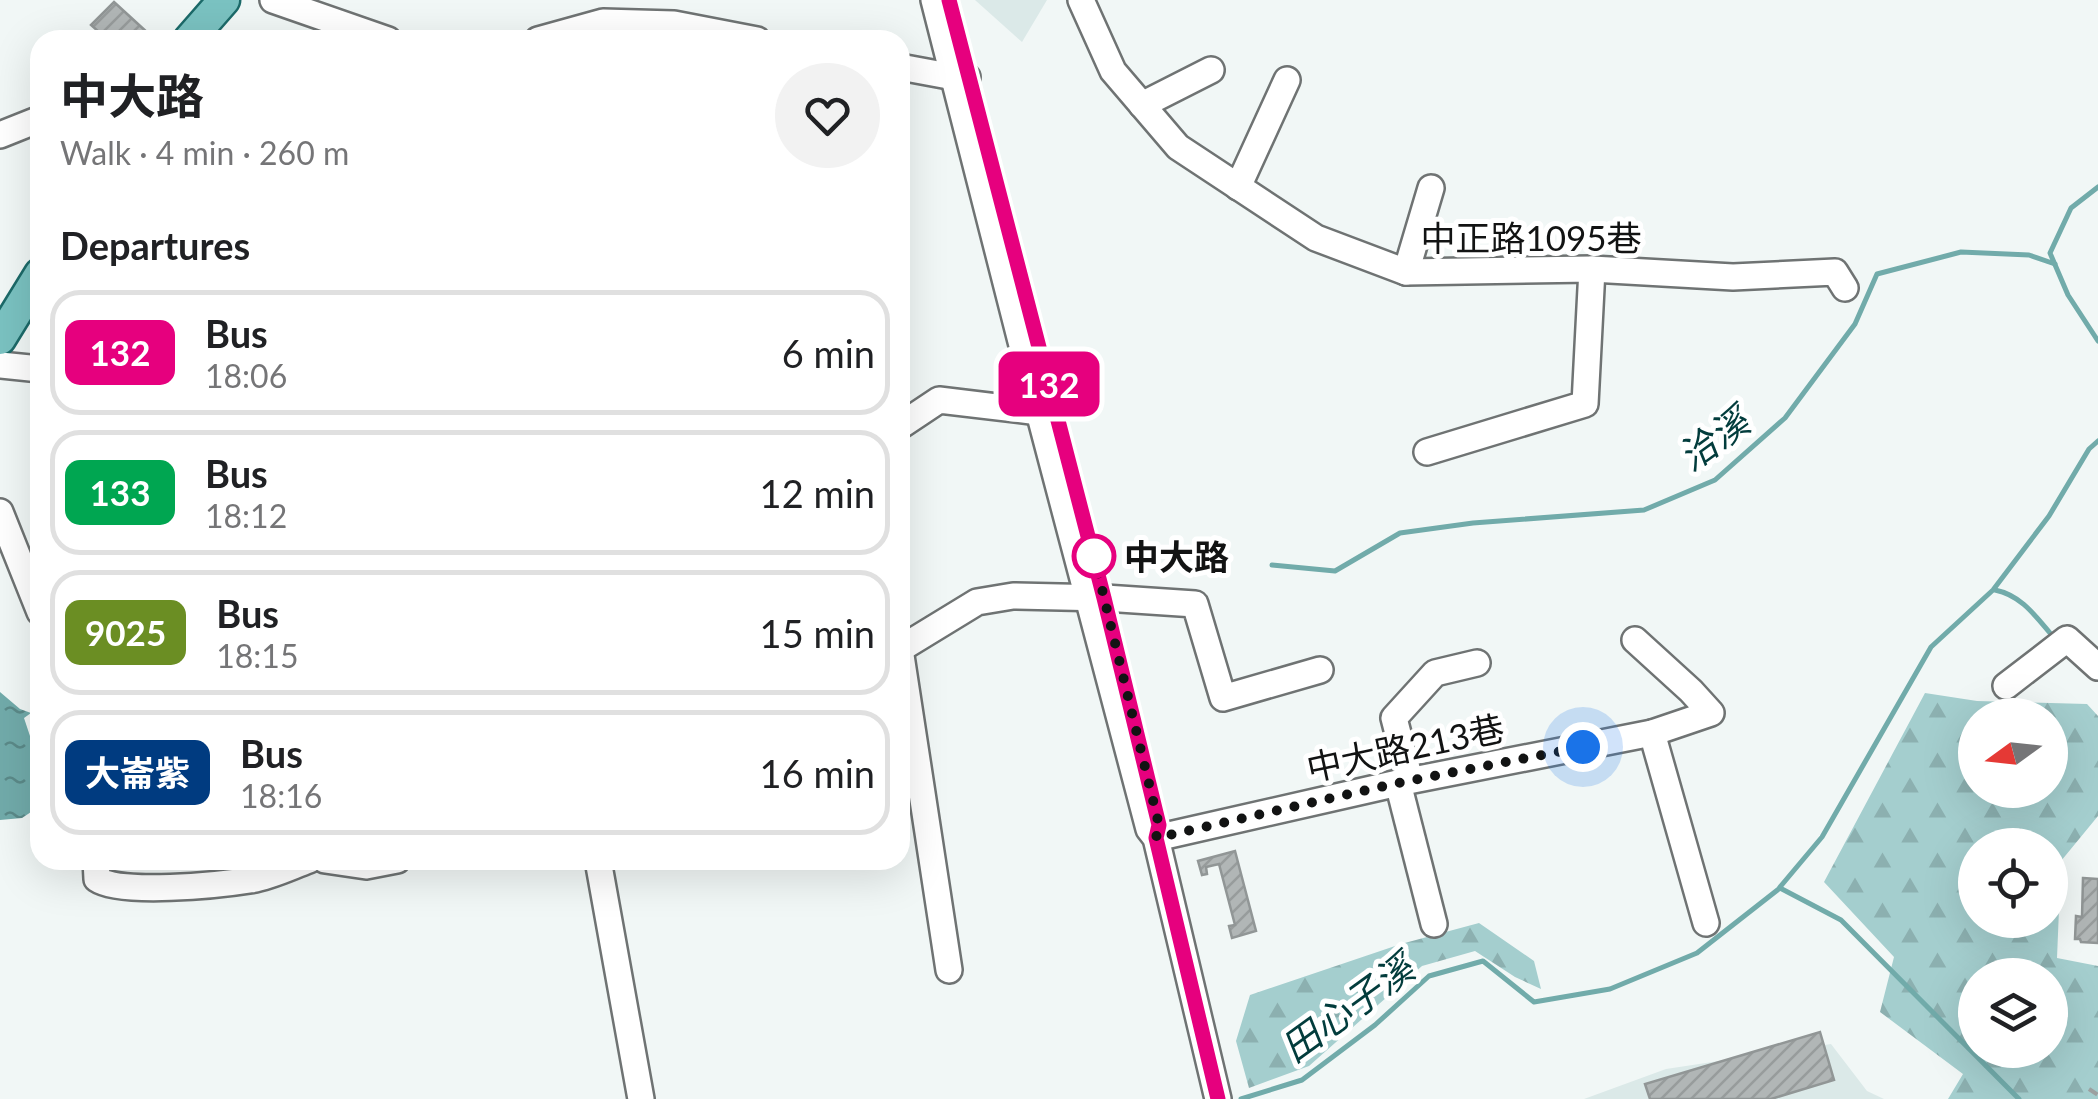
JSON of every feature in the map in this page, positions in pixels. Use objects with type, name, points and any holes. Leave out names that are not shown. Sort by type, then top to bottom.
[{"type":"main road","points":[[198,30],[224,0]]},
{"type":"main road","points":[[0,339],[30,290]]},
{"type":"street","points":[[272,0],[359,30]]},
{"type":"street","points":[[934,0],[961,77]]},
{"type":"street","points":[[948,0],[961,77],[1097,598],[1149,829],[1156,838],[1216,1091]]},
{"type":"street","name":"中正路1095巷","points":[[1081,0],[1113,71],[1178,147],[1316,238],[1406,272],[1592,269],[1733,277],[1835,272],[1845,288]]},
{"type":"street","points":[[575,30],[604,22],[658,30]]},
{"type":"street","points":[[910,69],[961,77]]},
{"type":"street","points":[[1142,106],[1211,70]]},
{"type":"street","points":[[1238,186],[1287,80]]},
{"type":"street","points":[[0,135],[30,123]]},
{"type":"street","points":[[1406,272],[1431,188]]},
{"type":"street","points":[[1427,452],[1585,404],[1592,269]]},
{"type":"street","points":[[0,365],[30,368]]},
{"type":"street","points":[[910,419],[939,400],[1047,412]]},
{"type":"street","points":[[0,512],[30,587]]},
{"type":"street","points":[[910,643],[977,602],[1013,596],[1195,604],[1223,698],[1320,670]]},
{"type":"street","points":[[2006,686],[2067,639],[2098,668]]},
{"type":"street","name":"中大路213巷","points":[[1156,838],[1404,782],[1652,733],[1711,714],[1635,640]]},
{"type":"street","points":[[1434,924],[1394,718],[1435,673],[1477,663]]},
{"type":"street","points":[[910,715],[949,970]]},
{"type":"street","points":[[1652,733],[1706,923]]},
{"type":"street","points":[[96,870],[96,879],[106,885],[164,888],[253,880],[281,870]]},
{"type":"street","points":[[600,870],[641,1099]]},
{"type":"path","points":[[2089,1089],[2098,1095]]},
{"type":"shaded area","points":[[975,0],[1047,0],[1022,42]]},
{"type":"shaded area","points":[[1831,1044],[1867,1091],[1884,1099],[1584,1099],[1666,1069]]},
{"type":"green space","points":[[1925,693],[1958,698],[1958,808],[2068,808],[2068,703],[2087,704],[2098,716],[2098,816],[2068,852],[2068,828],[1958,828],[1958,938],[2058,938],[2057,958],[1958,958],[1958,1068],[2068,1068],[2068,960],[2098,966],[2098,1099],[1948,1099],[1963,1074],[1880,1012],[1894,957],[1824,882]]},
{"type":"green space","points":[[1479,923],[1534,961],[1541,989],[1475,951],[1422,966],[1309,1066],[1249,1088],[1236,1041],[1250,995],[1401,944]]},
{"type":"water","points":[[0,692],[30,713],[24,718],[30,736],[30,813],[22,818],[0,820]]},
{"type":"building","points":[[114,2],[145,30],[97,30],[91,25]]},
{"type":"building","points":[[1235,851],[1256,931],[1232,938],[1229,926],[1235,925],[1219,864],[1206,867],[1207,874],[1202,875],[1198,861]]},
{"type":"building","points":[[2083,878],[2098,879],[2098,943],[2075,939],[2076,916],[2082,917]]},
{"type":"building","points":[[1820,1032],[1834,1080],[1771,1099],[1650,1099],[1645,1084]]},
{"type":"waterway","name":"洽溪","points":[[2098,187],[2071,208],[2050,253],[2068,295],[2098,341]]},
{"type":"waterway","name":"洽溪","points":[[1272,565],[1335,571],[1400,533],[1473,523],[1644,510],[1715,480],[1785,418],[1855,324],[1877,274],[1961,252],[2029,255],[2055,264]]},
{"type":"waterway","name":"洽溪","points":[[1780,887],[1822,837],[1931,647],[1993,590],[2049,516],[2089,449],[2098,441]]},
{"type":"waterway","name":"洽溪","points":[[1995,590],[2019,601],[2050,633]]},
{"type":"waterway","name":"田心子溪","points":[[1241,1099],[1302,1080],[1375,1025],[1429,976],[1483,961],[1534,1002],[1610,989],[1697,953],[1780,888],[1841,920],[2019,1099]]},
{"type":"bus line","name":"132","points":[[949,0],[1104,598],[1159,825],[1156,838],[1218,1099]]},
{"type":"place","name":"中大路","points":[[1094,556]]},
{"type":"route","points":[[1094,556],[1159,825],[1156,838],[1398,783],[1583,747]]}]
